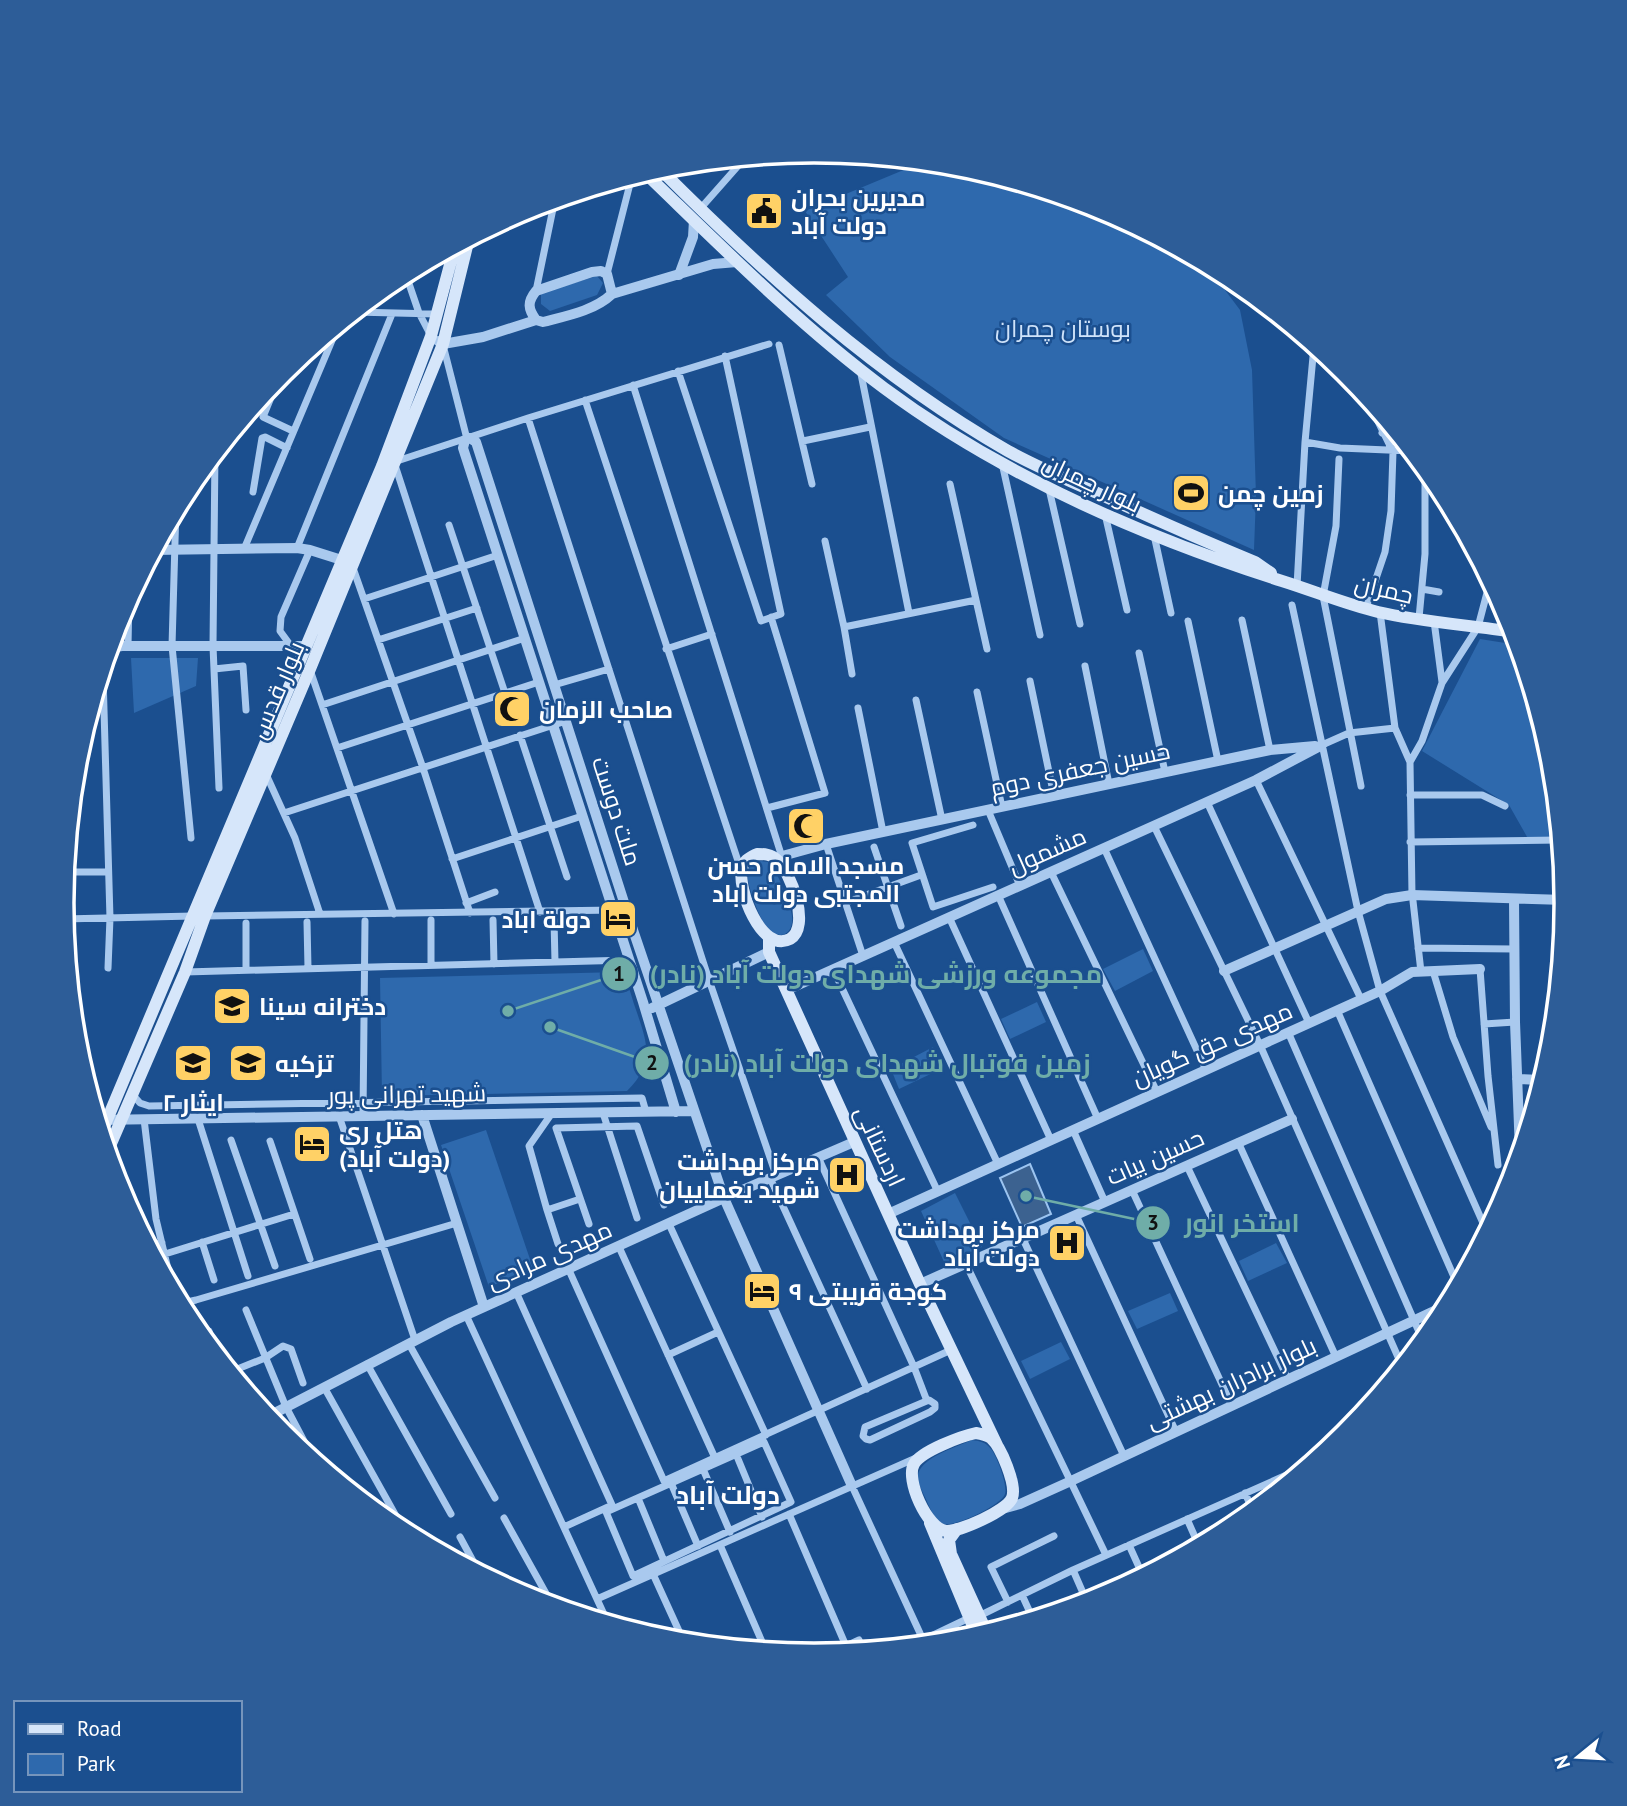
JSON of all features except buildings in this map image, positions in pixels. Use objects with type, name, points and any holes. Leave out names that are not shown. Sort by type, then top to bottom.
[{"type":"main road","name":"بلوار چمران","points":[[667,178],[737,262],[802,323],[937,424],[1049,488],[1105,514],[1241,569],[1283,581]]},
{"type":"main road","name":"بلوار چمران","points":[[655,180],[897,380],[960,422],[1046,470],[1255,562],[1283,581]]},
{"type":"main road","name":"بلوار قدس","points":[[113,1140],[185,972],[199,916],[307,646],[394,462],[443,344],[466,250]]},
{"type":"main road","name":"بلوار قدس","points":[[105,1114],[255,797],[310,669],[431,336],[452,258]]},
{"type":"main road","name":"چمران","points":[[1283,581],[1323,596],[1380,612],[1501,630]]},
{"type":"main road","points":[[757,854],[778,856],[799,910],[800,920],[797,932],[790,939],[780,941],[769,939],[762,934],[754,918],[741,870],[746,859],[757,854]]},
{"type":"main road","name":"اردستانی","points":[[769,939],[769,952],[854,1142],[997,1445]]},
{"type":"main road","points":[[968,1435],[975,1418],[973,1396]]},
{"type":"main road","points":[[929,1521],[941,1530],[957,1530],[1008,1505],[1013,1492],[1013,1481],[997,1445],[985,1434],[968,1435],[922,1455],[913,1466],[912,1480],[941,1550],[980,1624]]},
{"type":"main road","points":[[957,1530],[949,1540],[949,1546],[975,1625]]},
{"type":"street","points":[[678,275],[694,237],[697,214],[736,167]]},
{"type":"street","points":[[612,294],[607,274],[629,186]]},
{"type":"street","points":[[553,211],[536,291],[529,303],[530,313],[536,320],[543,322],[586,310],[612,294],[713,264],[737,262]]},
{"type":"street","points":[[536,291],[592,272],[601,271],[607,274]]},
{"type":"street","points":[[409,284],[419,313],[431,336],[443,344],[467,439]]},
{"type":"street","points":[[368,313],[438,314]]},
{"type":"street","points":[[297,548],[392,314]]},
{"type":"street","points":[[443,344],[483,337],[536,320]]},
{"type":"street","points":[[244,549],[331,343]]},
{"type":"street","points":[[540,912],[394,462],[769,344]]},
{"type":"street","points":[[779,345],[812,484]]},
{"type":"street","points":[[678,371],[761,621],[781,614],[725,356]]},
{"type":"street","points":[[1297,586],[1313,358]]},
{"type":"street","points":[[860,369],[909,613]]},
{"type":"street","points":[[633,385],[767,807],[778,856]]},
{"type":"street","points":[[585,400],[741,870]]},
{"type":"street","points":[[269,403],[263,416],[293,431]]},
{"type":"street","points":[[528,418],[773,1176],[867,1389]]},
{"type":"street","points":[[803,441],[870,427]]},
{"type":"street","points":[[1366,608],[1385,552],[1391,511],[1393,452],[1379,427]]},
{"type":"street","points":[[253,492],[262,438],[287,447]]},
{"type":"street","name":"ملت دوست","points":[[676,1112],[630,960],[463,448],[467,439],[476,442],[627,910],[724,1198],[852,1486]]},
{"type":"street","points":[[1305,442],[1340,448],[1400,452]]},
{"type":"street","points":[[1339,459],[1336,526],[1323,596],[1361,786]]},
{"type":"street","points":[[1002,462],[1040,635]]},
{"type":"street","points":[[215,468],[213,646],[219,788]]},
{"type":"street","points":[[950,484],[987,649]]},
{"type":"street","points":[[1049,488],[1080,624]]},
{"type":"street","points":[[1419,618],[1425,554],[1426,488]]},
{"type":"street","points":[[1105,514],[1127,610]]},
{"type":"street","points":[[449,525],[505,693]]},
{"type":"street","points":[[176,527],[172,646],[191,838]]},
{"type":"street","points":[[1153,534],[1171,613]]},
{"type":"street","points":[[825,541],[845,627],[852,674]]},
{"type":"street","points":[[164,550],[297,548],[348,562],[364,599],[423,768],[470,913]]},
{"type":"street","points":[[291,646],[280,631],[281,617],[310,550]]},
{"type":"street","points":[[364,599],[498,555]]},
{"type":"street","points":[[1422,589],[1439,592]]},
{"type":"street","points":[[1410,762],[1422,741],[1442,683],[1478,627],[1486,596]]},
{"type":"street","points":[[845,627],[976,600]]},
{"type":"street","points":[[1292,605],[1358,911],[1380,990],[1482,1220]]},
{"type":"street","points":[[378,640],[477,608]]},
{"type":"street","points":[[1380,612],[1395,728],[1410,762],[1410,842],[1418,948],[1495,1135]]},
{"type":"street","points":[[767,807],[825,793],[771,617]]},
{"type":"street","points":[[1242,620],[1270,750]]},
{"type":"street","points":[[1434,620],[1442,683]]},
{"type":"street","points":[[1188,621],[1218,761]]},
{"type":"street","points":[[128,624],[128,646]]},
{"type":"street","points":[[666,649],[712,634]]},
{"type":"street","points":[[322,705],[525,638]]},
{"type":"street","points":[[120,647],[307,646]]},
{"type":"street","points":[[1139,653],[1165,772]]},
{"type":"street","points":[[214,669],[243,666],[246,710]]},
{"type":"street","points":[[1086,666],[1110,784]]},
{"type":"street","points":[[554,685],[609,668]]},
{"type":"street","points":[[310,669],[394,914]]},
{"type":"street","points":[[1030,681],[1054,796]]},
{"type":"street","points":[[337,748],[539,682]]},
{"type":"street","points":[[976,692],[1002,807]]},
{"type":"street","points":[[103,699],[110,918],[108,968]]},
{"type":"street","points":[[916,700],[942,820]]},
{"type":"street","points":[[858,708],[883,832]]},
{"type":"street","points":[[284,813],[566,721]]},
{"type":"street","name":"حسین جعفری دوم","points":[[778,856],[1270,750],[1322,745],[1349,733],[1395,728]]},
{"type":"street","points":[[520,735],[567,877]]},
{"type":"street","name":"مشمول","points":[[787,990],[949,917],[996,891],[1020,886],[1256,780],[1322,745]]},
{"type":"street","points":[[265,771],[284,813],[320,914]]},
{"type":"street","points":[[1256,780],[1361,999]]},
{"type":"street","points":[[255,797],[274,789]]},
{"type":"street","points":[[1410,794],[1482,795],[1506,806]]},
{"type":"street","points":[[1206,802],[1309,1023]]},
{"type":"street","points":[[988,810],[1020,886]]},
{"type":"street","points":[[452,859],[582,816]]},
{"type":"street","points":[[973,825],[912,843],[933,907],[996,891],[1098,1119]]},
{"type":"street","points":[[1154,826],[1260,1045],[1398,1357]]},
{"type":"street","points":[[1410,842],[1550,840]]},
{"type":"street","points":[[826,844],[863,956]]},
{"type":"street","points":[[874,847],[901,926]]},
{"type":"street","points":[[1104,848],[1206,1070]]},
{"type":"street","points":[[75,872],[108,872]]},
{"type":"street","points":[[1051,872],[1157,1092]]},
{"type":"street","points":[[844,903],[921,875]]},
{"type":"street","points":[[466,903],[495,892]]},
{"type":"street","points":[[1224,971],[1386,899],[1554,900]]},
{"type":"street","points":[[1514,900],[1519,1125]]},
{"type":"street","points":[[74,919],[627,910]]},
{"type":"street","points":[[949,917],[1051,1140]]},
{"type":"street","points":[[493,919],[494,964]]},
{"type":"street","points":[[431,920],[431,965]]},
{"type":"street","points":[[554,920],[555,962]]},
{"type":"street","points":[[363,1116],[365,921]]},
{"type":"street","points":[[307,922],[307,968]]},
{"type":"street","points":[[246,923],[246,970]]},
{"type":"street","points":[[894,942],[998,1164]]},
{"type":"street","points":[[1418,948],[1514,949]]},
{"type":"street","points":[[646,1010],[769,952]]},
{"type":"street","points":[[185,972],[630,960]]},
{"type":"street","points":[[833,969],[938,1192]]},
{"type":"street","points":[[1480,969],[1498,1165]]},
{"type":"street","name":"مهدی حق گویان","points":[[888,1214],[1361,999],[1412,972],[1480,969]]},
{"type":"street","points":[[1337,1010],[1453,1275]]},
{"type":"street","points":[[1484,1024],[1515,1022]]},
{"type":"street","points":[[1288,1032],[1418,1330]]},
{"type":"street","points":[[1517,1079],[1532,1080]]},
{"type":"street","points":[[132,1094],[140,1103],[149,1106],[642,1098],[646,1112]]},
{"type":"street","points":[[166,1106],[150,1119],[156,1219],[167,1261]]},
{"type":"street","name":"شهید تهرانی پور","points":[[107,1120],[694,1111]]},
{"type":"street","points":[[552,1113],[528,1146],[558,1244]]},
{"type":"street","points":[[603,1113],[637,1218]]},
{"type":"street","points":[[422,1115],[484,1307]]},
{"type":"street","points":[[339,1116],[383,1245],[412,1342],[495,1498]]},
{"type":"street","points":[[198,1119],[248,1276]]},
{"type":"street","name":"حسین بیات","points":[[920,1284],[1292,1119]]},
{"type":"street","points":[[589,1224],[556,1128],[637,1125],[664,1205]]},
{"type":"street","points":[[1073,1130],[1105,1202]]},
{"type":"street","points":[[231,1140],[275,1266]]},
{"type":"street","points":[[270,1141],[310,1259]]},
{"type":"street","name":"مهدی مرادی","points":[[277,1412],[367,1364],[516,1292],[854,1142]]},
{"type":"street","points":[[1238,1142],[1336,1357]]},
{"type":"street","points":[[818,1157],[927,1401]]},
{"type":"street","points":[[1187,1166],[1288,1379]]},
{"type":"street","points":[[1132,1190],[1231,1406]]},
{"type":"street","points":[[547,1210],[580,1199]]},
{"type":"street","points":[[165,1254],[294,1214]]},
{"type":"street","points":[[1076,1215],[1176,1432]]},
{"type":"street","points":[[190,1301],[457,1223]]},
{"type":"street","points":[[669,1224],[765,1435]]},
{"type":"street","points":[[1023,1239],[1124,1456]]},
{"type":"street","points":[[202,1242],[214,1280]]},
{"type":"street","points":[[157,1243],[162,1243]]},
{"type":"street","points":[[619,1247],[715,1458]]},
{"type":"street","points":[[966,1264],[1106,1556]]},
{"type":"street","points":[[568,1268],[698,1546]]},
{"type":"street","points":[[516,1292],[612,1505]]},
{"type":"street","points":[[246,1310],[286,1407],[302,1437]]},
{"type":"street","name":"بلوار برادران بهشتی","points":[[1002,1509],[1032,1499],[1429,1313]]},
{"type":"street","points":[[467,1315],[603,1612]]},
{"type":"street","points":[[668,1355],[719,1332]]},
{"type":"street","points":[[239,1369],[287,1346],[303,1383]]},
{"type":"street","points":[[564,1527],[612,1505],[668,1482],[703,1469],[764,1442],[791,1502],[725,1539],[698,1546],[633,1576],[606,1512],[638,1498],[668,1482],[715,1458],[951,1350]]},
{"type":"street","points":[[367,1364],[451,1514]]},
{"type":"street","points":[[324,1387],[394,1512]]},
{"type":"street","points":[[932,1400],[935,1404],[935,1408],[930,1412],[870,1440],[863,1436],[865,1427],[927,1401],[932,1400]]},
{"type":"street","points":[[736,1454],[762,1517]]},
{"type":"street","points":[[597,1599],[725,1539],[789,1514],[922,1455]]},
{"type":"street","points":[[703,1469],[762,1641]]},
{"type":"street","points":[[946,1631],[1073,1570],[1276,1480]]},
{"type":"street","points":[[852,1486],[921,1635]]},
{"type":"street","points":[[1013,1492],[1017,1496],[1032,1499]]},
{"type":"street","points":[[1245,1493],[1249,1501]]},
{"type":"street","points":[[638,1498],[664,1562]]},
{"type":"street","points":[[789,1514],[844,1642]]},
{"type":"street","points":[[504,1518],[546,1593]]},
{"type":"street","points":[[1187,1519],[1195,1537]]},
{"type":"street","points":[[1008,1602],[991,1567],[1054,1536]]},
{"type":"street","points":[[460,1537],[472,1560]]},
{"type":"street","points":[[1129,1545],[1139,1568]]},
{"type":"street","points":[[1073,1570],[1083,1592]]},
{"type":"street","points":[[653,1574],[678,1631]]},
{"type":"street","points":[[1022,1595],[1029,1611]]},
{"type":"green space","name":"بوستان چمران","points":[[907,169],[958,177],[1005,188],[1097,219],[1184,262],[1225,288],[1240,310],[1252,370],[1256,496],[1254,550],[1004,438],[890,357],[826,295],[848,277],[805,211]]},
{"type":"green space","points":[[597,276],[603,283],[597,295],[550,311],[541,304],[541,293]]},
{"type":"green space","points":[[1480,639],[1506,643],[1528,711],[1539,759],[1551,841],[1530,842],[1509,805],[1422,751]]},
{"type":"green space","points":[[131,658],[198,658],[196,686],[134,713]]},
{"type":"green space","points":[[761,861],[768,862],[776,873],[791,911],[792,923],[784,934],[775,934],[769,930],[751,891],[748,870]]},
{"type":"green space","points":[[1143,949],[1153,971],[1115,991],[1103,969]]},
{"type":"green space","points":[[621,972],[639,1019],[646,1051],[642,1071],[627,1091],[382,1096],[380,978]]},
{"type":"green space","points":[[1037,1002],[1046,1022],[1010,1039],[1001,1019]]},
{"type":"green space","points":[[933,1047],[941,1069],[899,1089],[891,1069]]},
{"type":"green space","points":[[486,1130],[533,1268],[489,1287],[441,1145]]},
{"type":"green space","points":[[955,1193],[982,1247],[945,1264],[921,1211]]},
{"type":"green space","points":[[1276,1243],[1287,1263],[1248,1281],[1239,1261]]},
{"type":"green space","points":[[1170,1293],[1178,1311],[1137,1329],[1128,1311]]},
{"type":"green space","points":[[1061,1342],[1070,1359],[1030,1379],[1021,1361]]},
{"type":"green space","points":[[972,1440],[985,1443],[993,1453],[999,1464],[1005,1494],[996,1504],[978,1514],[950,1524],[941,1523],[931,1510],[920,1485],[919,1472],[923,1465],[938,1455]]},
{"type":"shaded area","points":[[1030,1164],[1051,1214],[1022,1227],[1000,1178]]},
{"type":"place","name":"مدیرین بحران دولت آباد","points":[[764,211]]},
{"type":"place","name":"زمین چمن","points":[[1191,493]]},
{"type":"place","name":"صاحب الزمان","points":[[512,709]]},
{"type":"place","name":"مسجد الامام حسن المجتبى دولت اباد","points":[[806,826]]},
{"type":"place","name":"دولة اباد","points":[[618,919]]},
{"type":"place","name":"دخترانه سینا","points":[[232,1006]]},
{"type":"place","name":"مجموعه ورزشی شهدای دولت آباد (نادر)","points":[[508,1011]]},
{"type":"place","name":"زمین فوتبال شهدای دولت آباد (نادر)","points":[[550,1027]]},
{"type":"place","name":"ایثار ۲","points":[[193,1063]]},
{"type":"place","name":"تزکیه","points":[[248,1063]]},
{"type":"place","name":"هتل ری (دولت آباد)","points":[[312,1144]]},
{"type":"place","name":"مرکز بهداشت شهید یغماییان","points":[[847,1175]]},
{"type":"place","name":"استخر انور","points":[[1026,1196]]},
{"type":"place","name":"مرکز بهداشت دولت آباد","points":[[1067,1243]]},
{"type":"place","name":"۹ کوجة قریبتی","points":[[762,1291]]},
{"type":"district","name":"دولت آباد","points":[[728,1494]]}]
